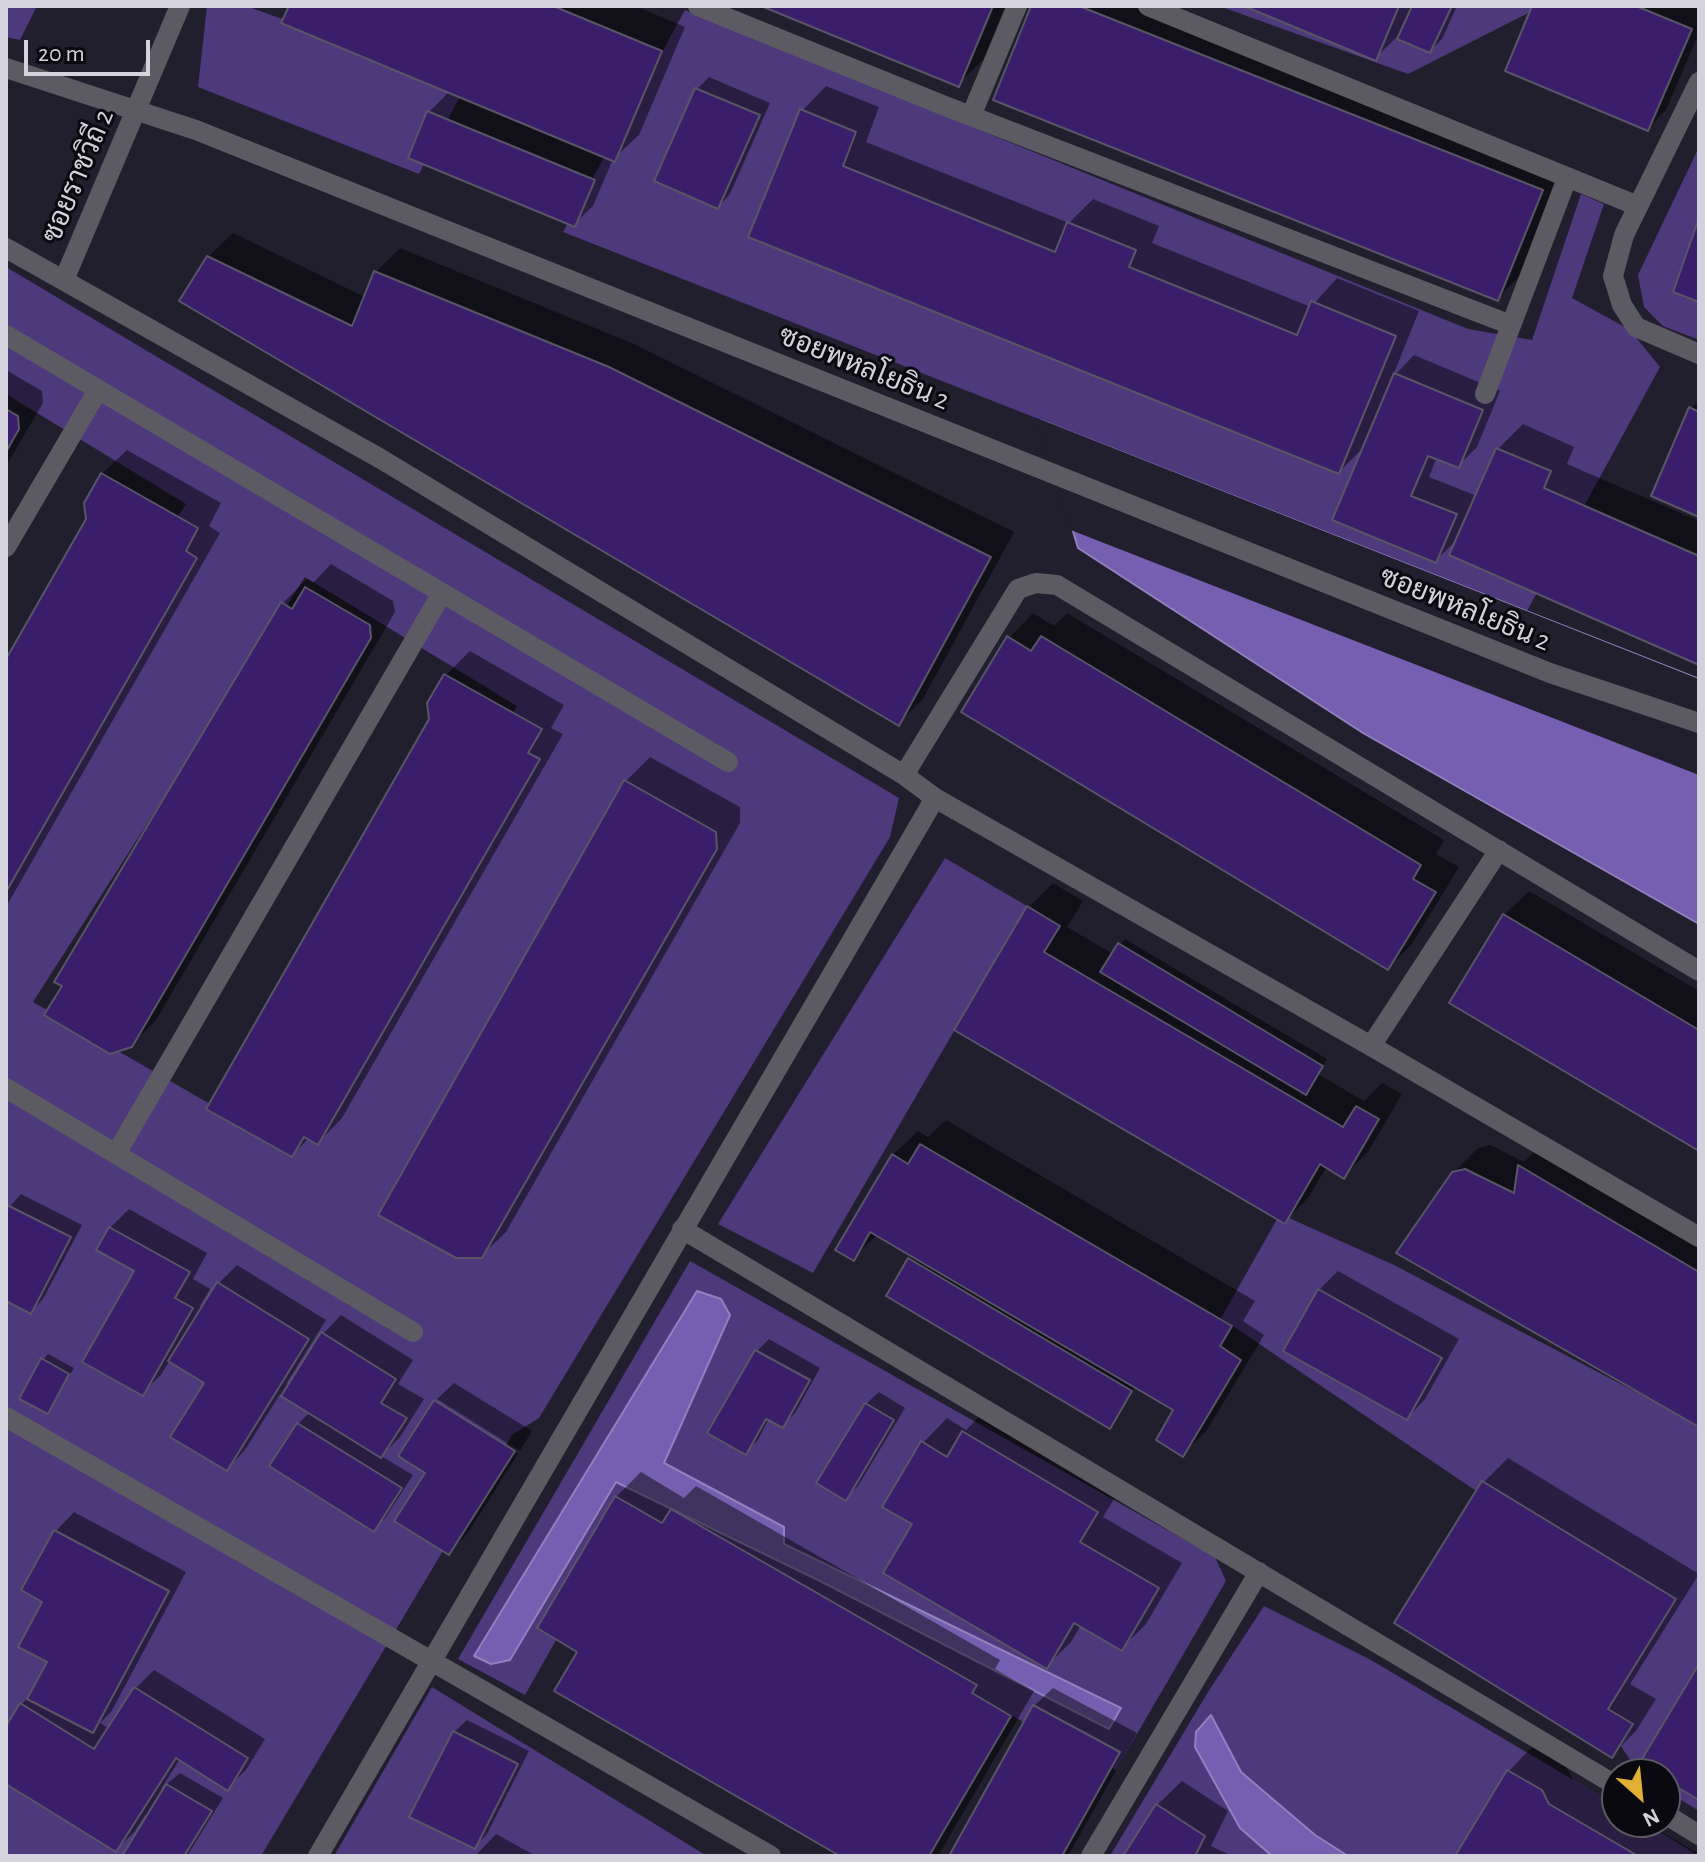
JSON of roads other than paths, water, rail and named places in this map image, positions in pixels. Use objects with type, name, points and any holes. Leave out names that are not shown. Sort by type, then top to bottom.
[{"type":"street","name":"ซอยราชวิถี 2","points":[[64,280],[180,6]]},
{"type":"street","points":[[698,6],[971,116],[1511,325]]},
{"type":"street","points":[[971,116],[1017,6]]},
{"type":"street","points":[[1148,6],[1638,206]]},
{"type":"street","name":"ซอยพหลโยธิน 2","points":[[6,68],[196,130],[1550,673],[1699,723]]},
{"type":"street","points":[[1699,82],[1624,235],[1613,276],[1622,305],[1636,327],[1699,354]]},
{"type":"street","points":[[1485,394],[1567,178]]},
{"type":"street","points":[[6,248],[381,459],[904,775],[935,798],[1699,1237]]},
{"type":"street","points":[[6,335],[728,762]]},
{"type":"street","points":[[6,547],[98,390]]},
{"type":"street","points":[[904,775],[1018,589],[1036,583],[1057,585],[1699,971]]},
{"type":"street","points":[[116,1154],[442,593]]},
{"type":"street","points":[[318,1856],[935,798]]},
{"type":"street","points":[[1371,1046],[1499,850]]},
{"type":"street","points":[[6,1088],[413,1332]]},
{"type":"street","points":[[682,1229],[1601,1776]]},
{"type":"street","points":[[6,1417],[771,1856]]},
{"type":"street","points":[[1091,1856],[1259,1572]]},
{"type":"street","points":[[1681,1824],[1699,1835]]}]
